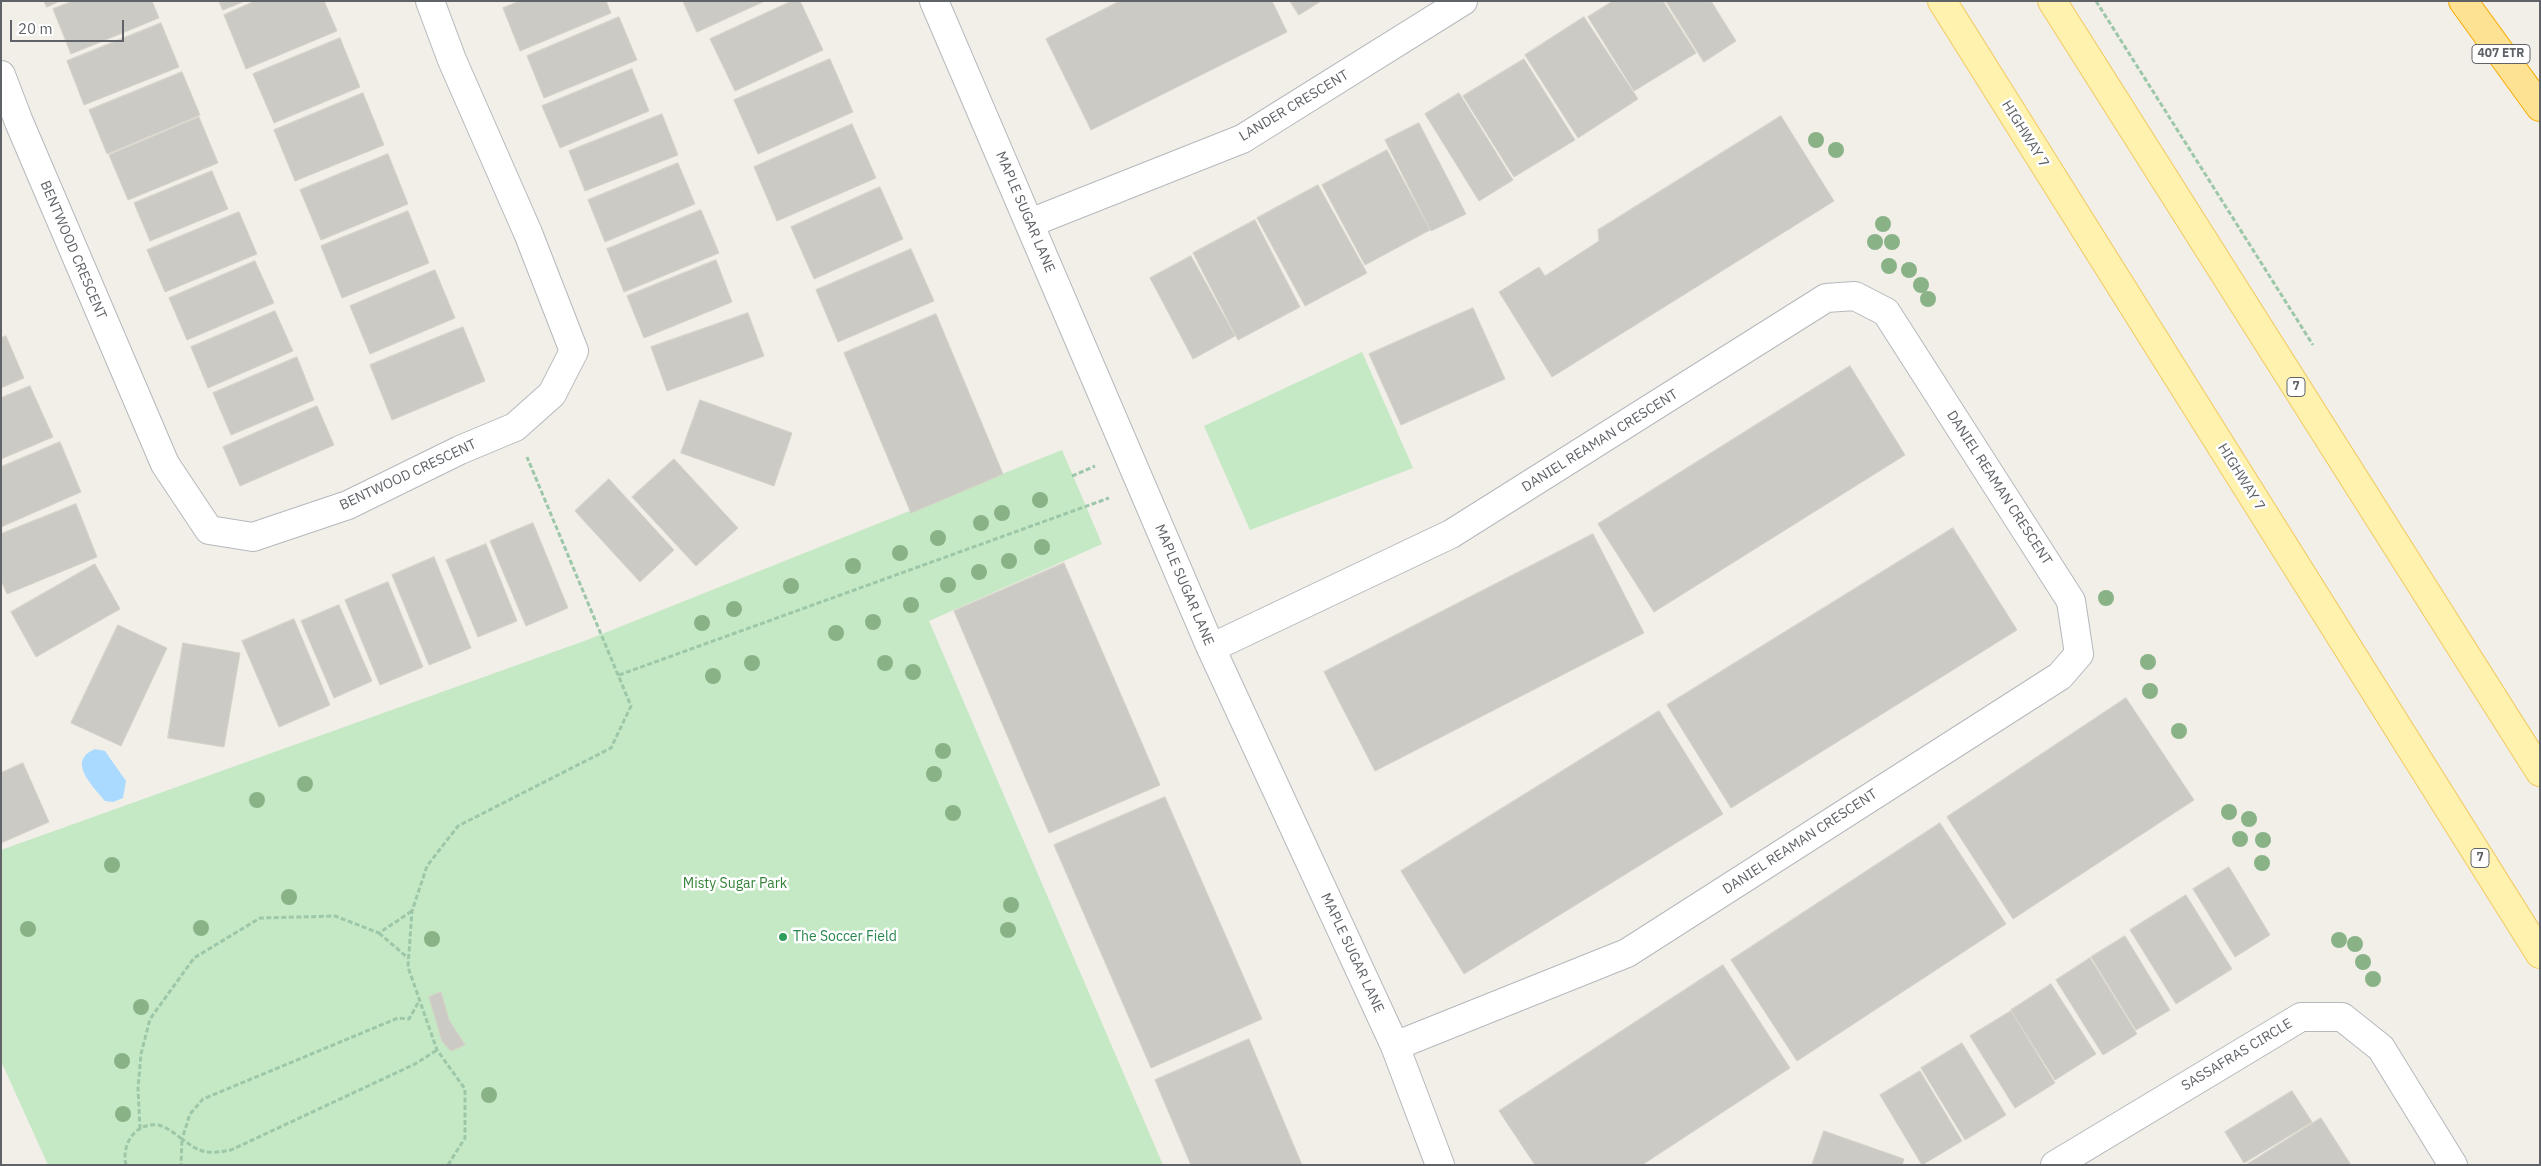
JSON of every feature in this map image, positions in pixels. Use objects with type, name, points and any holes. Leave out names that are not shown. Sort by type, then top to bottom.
[{"type":"highway","name":"407 ETR","points":[[2463,1],[2540,107]]},
{"type":"main road","name":"HIGHWAY 7","points":[[1942,1],[2540,954]]},
{"type":"main road","name":"7","points":[[2052,1],[2540,772]]},
{"type":"street","name":"BENTWOOD CRESCENT","points":[[1,75],[22,131],[165,464],[208,530],[253,537],[348,505],[460,450],[514,427],[552,394],[574,350],[528,233],[452,60],[430,1]]},
{"type":"street","name":"MAPLE SUGAR LANE","points":[[934,1],[1211,648],[1395,1046],[1440,1165]]},
{"type":"street","name":"LANDER CRESCENT","points":[[1030,223],[1242,139],[1463,1]]},
{"type":"street","name":"DANIEL REAMAN CRESCENT","points":[[1211,648],[1451,534],[1826,298],[1854,296],[1886,312],[2071,601],[2078,654],[2060,676],[1627,953],[1395,1046]]},
{"type":"street","name":"SASSAFRAS CIRCLE","points":[[2055,1165],[2301,1017],[2342,1017],[2381,1048],[2453,1165]]},
{"type":"path","points":[[448,1165],[465,1138],[465,1090],[437,1050],[418,1003],[408,968],[412,912],[427,866],[458,826],[611,748],[631,706],[514,427]]},
{"type":"path","points":[[1072,476],[1095,466]]},
{"type":"path","points":[[619,675],[1109,498]]},
{"type":"path","points":[[379,933],[412,912]]},
{"type":"path","points":[[140,1129],[138,1088],[140,1062],[150,1019],[194,958],[260,918],[335,916],[379,933],[409,958]]},
{"type":"path","points":[[182,1165],[182,1138],[190,1114],[203,1098],[398,1018],[409,1019],[418,1003]]},
{"type":"path","points":[[126,1165],[125,1149],[128,1141],[140,1129],[158,1125],[182,1138],[196,1150],[208,1154],[231,1150],[415,1064],[437,1050]]},
{"type":"green space","points":[[1362,352],[1413,468],[1250,530],[1204,426]]},
{"type":"green space","name":"Misty Sugar Park","points":[[1062,450],[1102,544],[929,621],[1163,1165],[48,1165],[1,1061],[1,850],[587,640]]},
{"type":"water","points":[[95,749],[105,751],[126,781],[123,798],[113,802],[105,801],[85,774],[82,767],[83,760],[87,754]]},
{"type":"building","points":[[44,1],[60,1],[47,7]]},
{"type":"building","points":[[73,1],[152,1],[159,18],[71,54],[53,9]]},
{"type":"building","points":[[219,1],[245,1],[223,10]]},
{"type":"building","points":[[255,1],[324,1],[337,31],[246,69],[224,15]]},
{"type":"building","points":[[520,1],[606,1],[611,13],[520,51],[503,8]]},
{"type":"building","points":[[683,1],[765,1],[697,32]]},
{"type":"building","points":[[792,1],[800,1],[823,50],[735,91],[710,39]]},
{"type":"building","points":[[1120,1],[1272,1],[1287,32],[1091,130],[1046,39]]},
{"type":"building","points":[[1290,1],[1321,1],[1299,15]]},
{"type":"building","points":[[1613,1],[1663,1],[1696,53],[1634,91],[1588,17]]},
{"type":"building","points":[[1666,1],[1711,1],[1736,41],[1704,62]]},
{"type":"building","points":[[619,17],[637,60],[544,98],[527,56]]},
{"type":"building","points":[[1584,17],[1638,99],[1578,138],[1525,55]]},
{"type":"building","points":[[161,23],[179,67],[84,105],[67,61]]},
{"type":"building","points":[[340,38],[360,87],[274,123],[253,74]]},
{"type":"building","points":[[830,59],[853,112],[758,154],[734,100]]},
{"type":"building","points":[[1524,59],[1575,140],[1514,177],[1463,96]]},
{"type":"building","points":[[632,69],[649,111],[560,148],[542,106]]},
{"type":"building","points":[[182,72],[200,115],[107,154],[89,110]]},
{"type":"building","points":[[363,93],[384,145],[295,181],[274,130]]},
{"type":"building","points":[[1459,93],[1513,180],[1479,201],[1425,114]]},
{"type":"building","points":[[662,114],[678,155],[585,191],[569,151]]},
{"type":"building","points":[[1781,116],[1834,201],[1552,377],[1499,292],[1539,267],[1545,276],[1599,241],[1598,230]]},
{"type":"building","points":[[199,117],[218,163],[128,200],[109,155]]},
{"type":"building","points":[[1419,123],[1466,214],[1431,231],[1385,140]]},
{"type":"building","points":[[852,124],[876,178],[777,221],[754,167]]},
{"type":"building","points":[[1387,150],[1430,230],[1365,265],[1322,185]]},
{"type":"building","points":[[388,154],[408,204],[321,240],[300,190]]},
{"type":"building","points":[[678,163],[695,204],[605,242],[588,200]]},
{"type":"building","points":[[212,171],[228,209],[150,241],[134,203]]},
{"type":"building","points":[[1318,185],[1367,273],[1305,306],[1257,218]]},
{"type":"building","points":[[880,187],[903,239],[814,279],[791,227]]},
{"type":"building","points":[[701,210],[719,253],[624,292],[607,249]]},
{"type":"building","points":[[408,211],[429,263],[342,298],[321,246]]},
{"type":"building","points":[[239,212],[257,254],[165,292],[147,250]]},
{"type":"building","points":[[1255,220],[1300,307],[1238,340],[1193,253]]},
{"type":"building","points":[[911,249],[934,301],[838,342],[816,290]]},
{"type":"building","points":[[1191,256],[1235,336],[1193,359],[1150,278]]},
{"type":"building","points":[[716,260],[732,302],[644,338],[627,296]]},
{"type":"building","points":[[255,261],[274,303],[187,340],[169,298]]},
{"type":"building","points":[[435,270],[455,318],[370,354],[350,306]]},
{"type":"building","points":[[1473,308],[1505,379],[1401,425],[1369,354]]},
{"type":"building","points":[[275,311],[293,351],[208,388],[191,347]]},
{"type":"building","points":[[748,313],[764,356],[667,391],[651,347]]},
{"type":"building","points":[[936,314],[1003,474],[911,513],[844,353]]},
{"type":"building","points":[[463,327],[485,381],[392,420],[370,365]]},
{"type":"building","points":[[6,336],[24,378],[1,388],[1,338]]},
{"type":"building","points":[[297,357],[314,400],[231,435],[213,393]]},
{"type":"building","points":[[1850,366],[1905,455],[1654,612],[1598,524]]},
{"type":"building","points":[[30,386],[53,437],[1,459],[1,398]]},
{"type":"building","points":[[700,400],[792,433],[774,486],[681,453]]},
{"type":"building","points":[[317,406],[334,445],[240,486],[223,447]]},
{"type":"building","points":[[60,442],[81,492],[1,527],[1,467]]},
{"type":"building","points":[[674,459],[738,528],[696,566],[632,497]]},
{"type":"building","points":[[609,479],[674,550],[640,582],[575,511]]},
{"type":"building","points":[[76,504],[97,557],[7,594],[1,580],[1,534]]},
{"type":"building","points":[[533,523],[568,608],[526,626],[490,541]]},
{"type":"building","points":[[1953,528],[2017,630],[1731,808],[1667,705]]},
{"type":"building","points":[[1593,534],[1644,633],[1375,771],[1324,672]]},
{"type":"building","points":[[486,544],[517,621],[478,637],[446,560]]},
{"type":"building","points":[[434,557],[471,648],[429,665],[392,575]]},
{"type":"building","points":[[1064,563],[1160,785],[1049,833],[954,611]]},
{"type":"building","points":[[95,564],[120,609],[36,657],[11,612]]},
{"type":"building","points":[[388,582],[423,667],[380,685],[345,600]]},
{"type":"building","points":[[339,605],[372,681],[334,698],[301,621]]},
{"type":"building","points":[[294,619],[330,705],[279,727],[242,641]]},
{"type":"building","points":[[118,625],[167,648],[121,746],[71,723]]},
{"type":"building","points":[[183,643],[240,653],[224,747],[168,738]]},
{"type":"building","points":[[2126,698],[2194,800],[2013,919],[1947,817]]},
{"type":"building","points":[[1659,711],[1723,814],[1464,974],[1401,871]]},
{"type":"building","points":[[23,763],[49,822],[1,843],[1,773]]},
{"type":"building","points":[[1165,797],[1262,1019],[1151,1068],[1054,845]]},
{"type":"building","points":[[1940,823],[2006,924],[1797,1061],[1731,960]]},
{"type":"building","points":[[2229,867],[2270,935],[2235,957],[2193,889]]},
{"type":"building","points":[[2186,895],[2232,969],[2176,1004],[2130,930]]},
{"type":"building","points":[[2125,936],[2170,1010],[2136,1030],[2091,957]]},
{"type":"building","points":[[2090,958],[2137,1034],[2103,1055],[2056,980]]},
{"type":"building","points":[[1723,965],[1790,1068],[1642,1165],[1535,1165],[1499,1111]]},
{"type":"building","points":[[2051,984],[2096,1054],[2055,1080],[2011,1010]]},
{"type":"building","points":[[441,992],[449,1020],[465,1045],[451,1051],[442,1041],[429,997]]},
{"type":"building","points":[[2011,1011],[2055,1083],[2015,1108],[1970,1036]]},
{"type":"building","points":[[1249,1039],[1302,1165],[1191,1165],[1155,1080]]},
{"type":"building","points":[[1962,1043],[2006,1115],[1965,1140],[1921,1068]]},
{"type":"building","points":[[1920,1071],[1962,1141],[1922,1165],[1880,1095]]},
{"type":"building","points":[[2292,1091],[2312,1122],[2244,1163],[2225,1132]]},
{"type":"building","points":[[2321,1118],[2351,1165],[2246,1165]]},
{"type":"building","points":[[1824,1131],[1904,1159],[1902,1165],[1812,1165]]},
{"type":"place","name":"The Soccer Field","points":[[783,937]]}]
